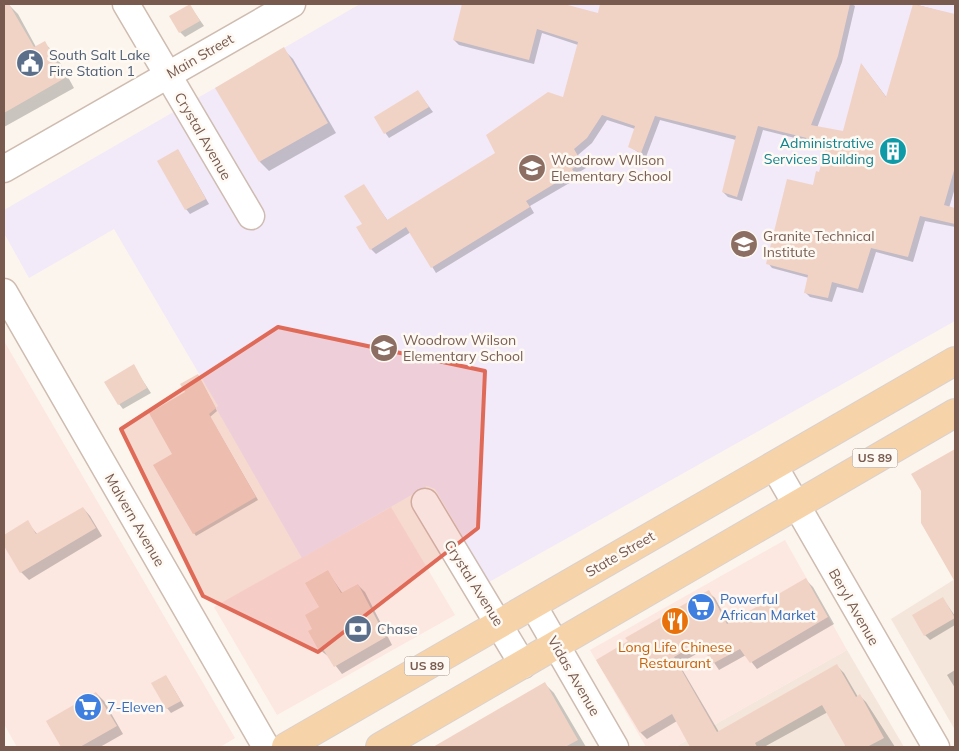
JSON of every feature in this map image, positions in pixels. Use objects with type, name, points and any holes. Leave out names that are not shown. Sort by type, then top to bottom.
[{"type":"main road","name":"State Street","points":[[286,747],[955,361]]},
{"type":"main road","name":"US 89","points":[[380,747],[955,413]]},
{"type":"street","name":"Crystal Avenue","points":[[126,4],[251,216]]},
{"type":"street","name":"Main Street","points":[[4,169],[292,4]]},
{"type":"street","name":"Malvern Avenue","points":[[4,292],[266,747]]},
{"type":"street","name":"Beryl Avenue","points":[[774,466],[936,747]]},
{"type":"street","name":"Crystal Avenue","points":[[425,502],[523,665]]},
{"type":"street","name":"Vidas Avenue","points":[[532,605],[615,747]]},
{"type":"highlighted area","points":[[278,327],[485,371],[478,528],[318,652],[203,596],[121,429]]},
{"type":"shaded area","name":"Granite Technical Institute","points":[[360,4],[955,4],[955,321],[489,582],[435,489],[427,486],[302,558],[216,408],[218,406],[114,229],[29,278],[4,233],[4,210]]},
{"type":"shaded area","points":[[4,341],[235,738],[220,747],[17,747],[4,724]]},
{"type":"shaded area","points":[[391,507],[455,615],[277,715],[214,607]]},
{"type":"shaded area","points":[[785,540],[847,650],[675,747],[646,747],[590,650]]},
{"type":"shaded area","points":[[955,579],[955,730],[891,619]]},
{"type":"shaded area","points":[[847,650],[904,747],[675,747]]},
{"type":"building","name":"South Salt Lake Fire Station 1","points":[[4,4],[9,4],[34,47],[45,41],[65,78],[4,113]]},
{"type":"building","points":[[190,4],[200,21],[179,33],[169,16]]},
{"type":"building","points":[[462,4],[564,4],[598,13],[600,4],[850,4],[838,56],[811,125],[843,131],[861,63],[886,97],[913,4],[955,14],[955,167],[944,205],[955,208],[955,224],[920,216],[908,257],[871,248],[858,289],[832,282],[828,298],[804,293],[808,275],[766,264],[787,179],[813,185],[816,171],[819,172],[827,143],[758,126],[737,197],[722,192],[736,136],[655,116],[641,153],[628,147],[635,126],[602,115],[587,138],[574,149],[582,163],[572,169],[574,172],[526,201],[530,207],[431,268],[406,227],[370,250],[356,227],[362,224],[344,196],[364,184],[387,220],[495,153],[486,135],[548,92],[563,97],[578,42],[537,29],[529,60],[453,40]]},
{"type":"building","points":[[284,47],[328,123],[259,162],[215,88]]},
{"type":"building","points":[[418,90],[429,107],[384,134],[374,117]]},
{"type":"building","points":[[178,149],[206,199],[185,210],[157,161]]},
{"type":"building","points":[[134,364],[147,388],[118,405],[104,382]]},
{"type":"building","points":[[198,374],[216,408],[209,414],[256,497],[193,534],[153,465],[172,454],[149,413],[185,392],[180,384]]},
{"type":"building","points":[[955,449],[955,582],[921,523],[921,491],[911,474]]},
{"type":"building","points":[[83,507],[96,528],[20,573],[4,546],[4,535],[28,520],[36,534]]},
{"type":"building","points":[[328,570],[341,593],[358,584],[386,637],[334,667],[323,649],[319,651],[308,631],[312,629],[305,615],[319,607],[305,583]]},
{"type":"building","points":[[806,578],[828,617],[750,663],[740,649],[712,664],[700,642],[674,657],[717,732],[837,664],[856,697],[860,694],[884,738],[867,747],[846,747],[822,705],[755,743],[757,747],[690,747],[672,714],[640,733],[596,660],[628,641],[625,638],[709,590],[727,624]]},
{"type":"building","points":[[943,597],[955,618],[924,636],[912,615]]},
{"type":"building","points":[[166,675],[181,701],[166,709],[151,683]]},
{"type":"building","points":[[545,682],[578,740],[565,747],[433,747]]},
{"type":"building","name":"7-Eleven","points":[[96,692],[117,726],[80,747],[61,747],[46,721]]},
{"type":"place","name":"South Salt Lake Fire Station 1","points":[[30,63]]},
{"type":"place","name":"Administrative Services Building","points":[[893,151]]},
{"type":"place","name":"Woodrow WIlson Elementary School","points":[[532,168]]},
{"type":"place","name":"Granite Technical Institute","points":[[744,244]]},
{"type":"place","name":"Woodrow Wilson Elementary School","points":[[384,348]]},
{"type":"place","name":"Powerful African Market","points":[[701,607]]},
{"type":"place","name":"Long Life Chinese Restaurant","points":[[675,621]]},
{"type":"place","name":"Chase","points":[[358,629]]},
{"type":"place","name":"7-Eleven","points":[[88,707]]}]
